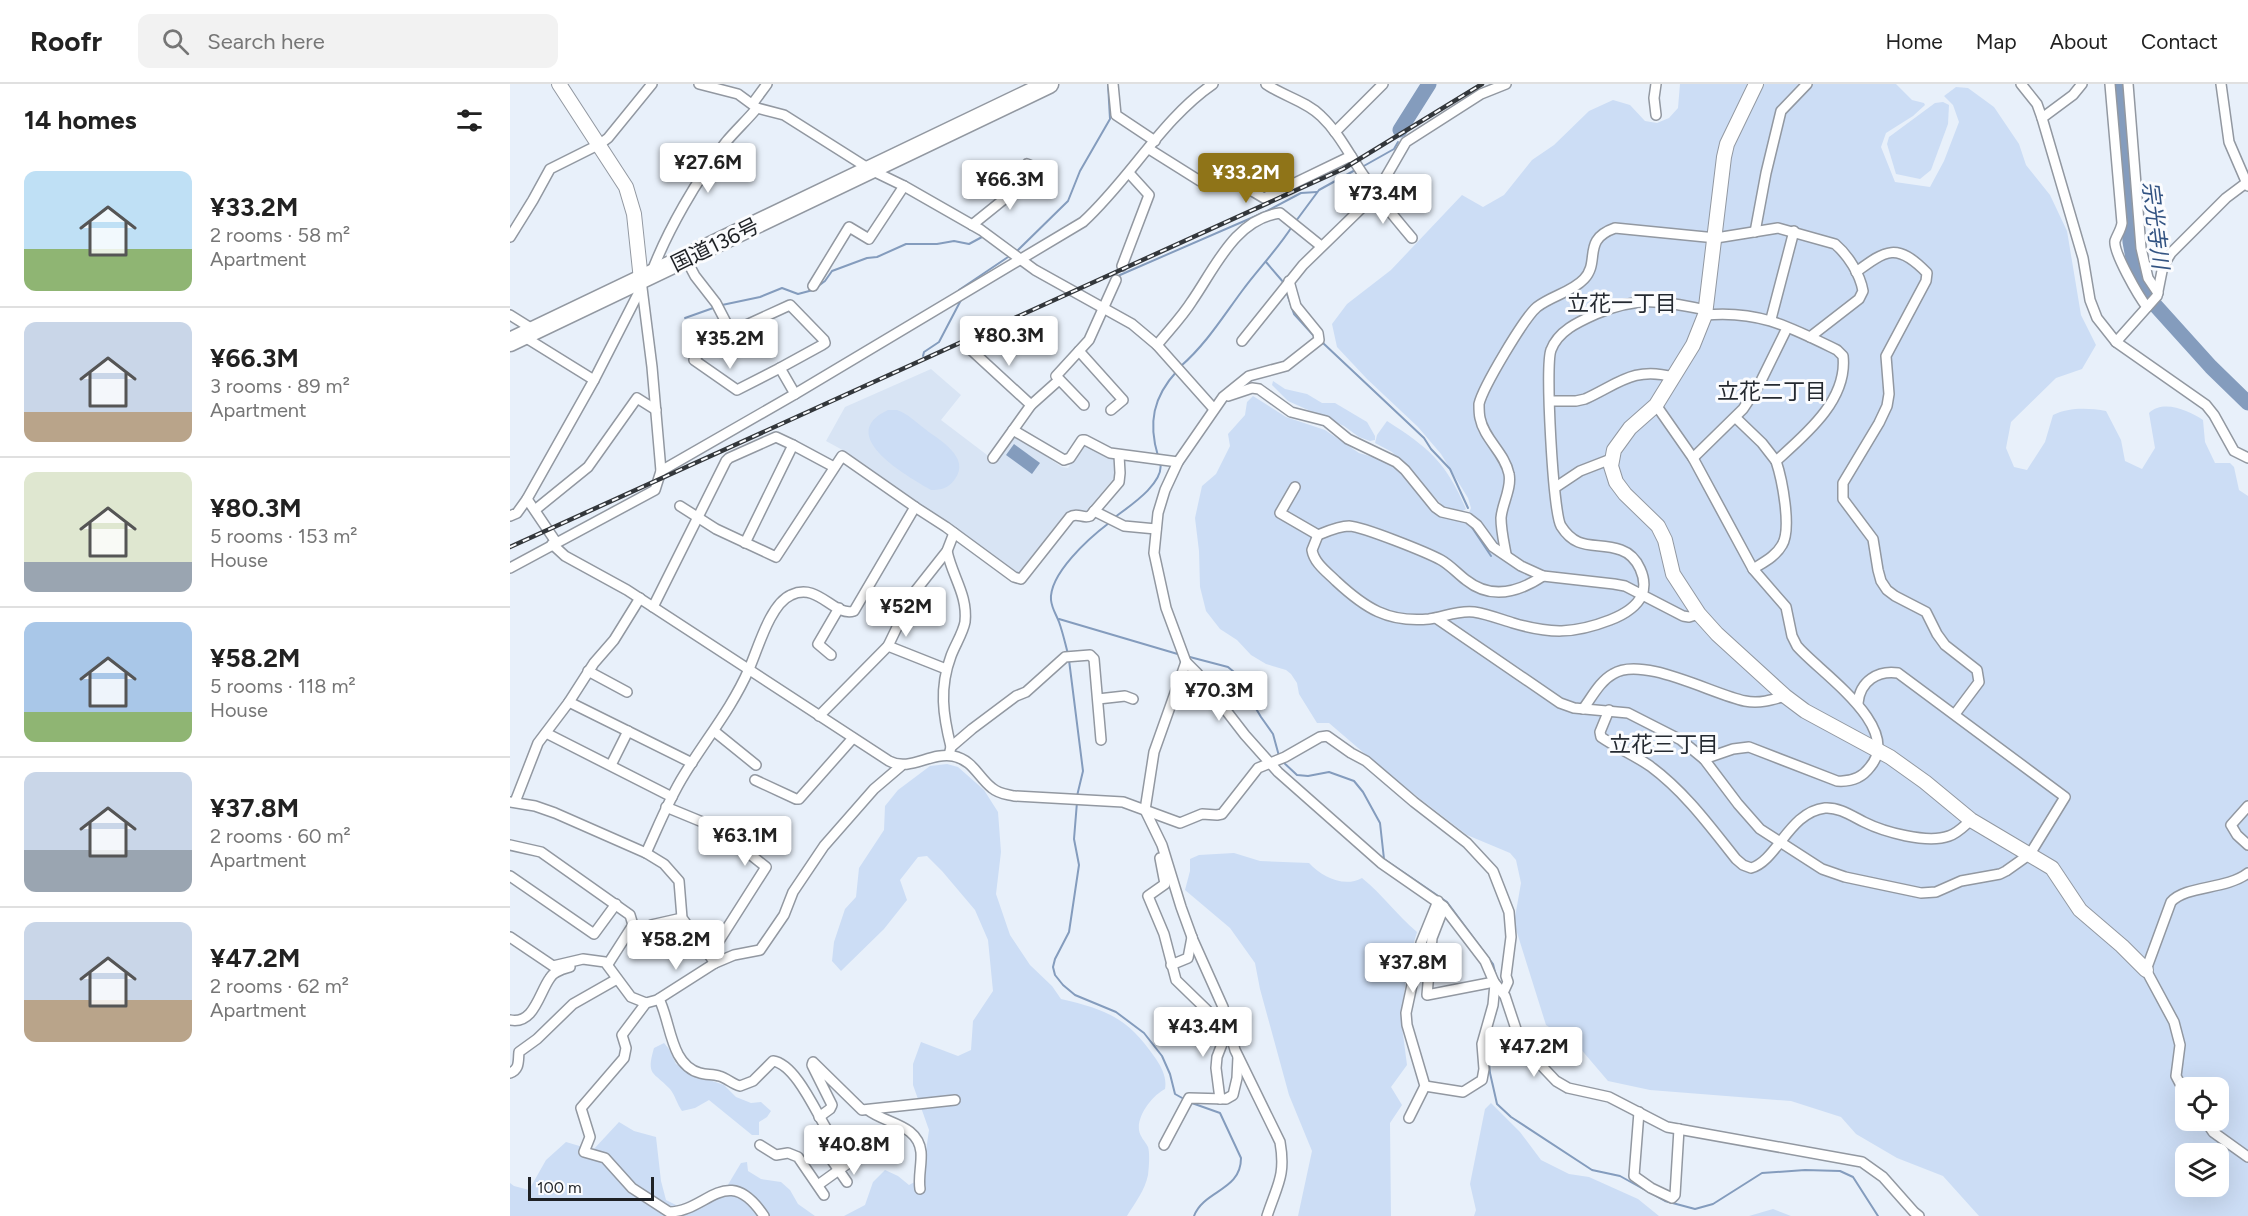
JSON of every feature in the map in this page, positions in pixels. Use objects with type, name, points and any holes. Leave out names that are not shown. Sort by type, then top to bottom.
[{"type":"highway","name":"国道136号","points":[[518,339],[1049,84]]},
{"type":"street","points":[[510,568],[655,490],[661,471],[646,278],[634,214],[626,187],[560,84]]},
{"type":"street","points":[[510,237],[534,200],[550,169],[600,144],[615,130],[652,84]]},
{"type":"street","points":[[699,84],[738,94],[755,106],[784,115],[871,170],[972,225],[1035,270],[1145,333],[1214,409]]},
{"type":"street","points":[[510,516],[517,513],[527,499],[594,380],[660,250],[703,175],[755,106],[767,84]]},
{"type":"street","points":[[1113,84],[1117,116],[1200,181],[1215,169],[1264,198],[1351,156]]},
{"type":"street","points":[[661,471],[1083,222],[1129,173],[1184,106],[1213,84]]},
{"type":"street","points":[[1266,84],[1313,109],[1335,132],[1376,194],[1412,238]]},
{"type":"street","points":[[1335,132],[1383,84]]},
{"type":"street","points":[[1242,341],[1288,281],[1376,194],[1389,175],[1402,148],[1411,138],[1480,93],[1506,84]]},
{"type":"street","points":[[1656,84],[1654,98],[1656,115]]},
{"type":"street","points":[[1756,84],[1727,146],[1706,312],[1693,345],[1656,405],[1620,439],[1611,459],[1612,474],[1621,489],[1663,534],[1673,574],[1699,614],[1717,634],[1785,696],[1806,711],[1880,750],[1925,782],[1971,820],[2052,868],[2080,910],[2146,970],[2174,1022],[2180,1045],[2177,1077]]},
{"type":"street","points":[[1755,231],[1781,111],[1807,84]]},
{"type":"street","points":[[2021,84],[2037,104],[2042,118],[2083,258],[2090,300],[2097,318],[2116,342],[2206,405],[2234,451],[2248,458]]},
{"type":"street","points":[[2042,118],[2073,95],[2082,84]]},
{"type":"street","points":[[2110,84],[2122,223],[2115,247],[2138,296],[2147,306]]},
{"type":"street","points":[[2128,84],[2141,249],[2148,278],[2158,295]]},
{"type":"street","points":[[2116,342],[2158,295],[2163,266],[2171,253],[2226,198],[2247,184],[2229,142],[2222,84]]},
{"type":"street","points":[[972,225],[1003,200],[1027,164],[1039,169]]},
{"type":"street","points":[[1122,266],[1149,195],[1129,173]]},
{"type":"street","points":[[813,286],[849,227],[869,239],[904,186]]},
{"type":"street","points":[[1157,345],[1190,304],[1230,244],[1245,227],[1280,213],[1321,246]]},
{"type":"street","points":[[1506,554],[1501,519],[1509,485],[1509,474],[1505,463],[1485,433],[1480,419],[1479,406],[1484,393],[1531,313],[1539,305],[1585,278],[1591,264],[1592,247],[1607,231],[1614,228],[1716,238],[1778,228],[1835,244],[1841,249],[1856,272],[1863,291],[1859,299],[1810,337]]},
{"type":"street","points":[[1771,319],[1794,231]]},
{"type":"street","points":[[1856,272],[1880,254],[1890,251],[1921,266],[1927,273],[1926,281],[1886,356],[1885,368],[1889,394],[1887,406],[1843,483],[1842,493],[1843,499],[1873,539],[1881,581],[1887,590],[1926,612],[1945,645],[1977,670],[1979,682],[1955,714]]},
{"type":"street","points":[[686,259],[695,276],[719,309],[731,332]]},
{"type":"street","points":[[1084,405],[1056,376],[1089,340],[1116,280]]},
{"type":"street","points":[[1288,281],[1296,306],[1318,333],[1319,340],[1286,366],[1249,376],[1223,397],[1178,462],[1161,500],[1154,553],[1162,593],[1174,633],[1186,662],[1273,763],[1381,863],[1441,904],[1485,961],[1495,983],[1503,993],[1521,1044],[1556,1081],[1568,1088],[1609,1097],[1667,1127],[1862,1162],[1882,1177],[1919,1216]]},
{"type":"street","points":[[1543,576],[1527,587],[1501,593],[1482,590],[1468,582],[1443,561],[1352,526],[1318,535],[1313,544],[1314,558],[1364,605],[1401,618],[1436,618],[1461,612],[1474,612],[1536,629],[1568,632],[1618,617],[1632,608],[1641,596],[1644,580],[1633,558],[1621,550],[1580,543],[1565,531],[1558,520],[1548,378],[1550,351],[1555,341],[1571,327],[1598,313],[1630,302],[1668,302],[1706,312],[1771,319],[1837,350],[1843,356],[1842,378],[1822,416],[1776,461]]},
{"type":"street","points":[[788,306],[793,307],[825,343],[780,368],[742,389],[734,390],[694,360],[705,345],[788,306]]},
{"type":"street","points":[[510,315],[518,339],[594,380]]},
{"type":"street","points":[[1693,458],[1736,418],[1760,385],[1787,328]]},
{"type":"street","points":[[969,348],[1031,405]]},
{"type":"street","points":[[1079,351],[1123,400],[1111,410]]},
{"type":"street","points":[[780,368],[795,394]]},
{"type":"street","points":[[1550,402],[1585,399],[1634,375],[1655,373],[1673,377]]},
{"type":"street","points":[[993,458],[1031,405],[1059,380]]},
{"type":"street","points":[[1223,397],[1252,388],[1259,389],[1291,412],[1326,421],[1348,439],[1396,462],[1435,507],[1442,512],[1468,518],[1477,525],[1493,547],[1521,566],[1543,576],[1614,584],[1687,617],[1699,614]]},
{"type":"street","points":[[535,510],[588,467],[637,398],[656,410]]},
{"type":"street","points":[[1656,405],[1693,458],[1753,569],[1786,607],[1792,636],[1797,646],[1858,703],[1880,750],[1877,759],[1867,771],[1857,778],[1846,781],[1837,781],[1749,747],[1733,749],[1704,759]]},
{"type":"street","points":[[1736,418],[1762,443],[1776,461],[1784,503],[1786,537],[1777,552],[1753,569]]},
{"type":"street","points":[[1013,430],[1064,460],[1070,458],[1082,440],[1090,441],[1110,453],[1178,462]]},
{"type":"street","points":[[653,607],[729,458],[774,437],[834,467]]},
{"type":"street","points":[[746,543],[792,445]]},
{"type":"street","points":[[680,506],[776,557],[842,456],[1014,577],[1021,579],[1070,517],[1075,515],[1087,517],[1119,482],[1119,455]]},
{"type":"street","points":[[1556,487],[1580,471],[1611,459]]},
{"type":"street","points":[[1295,487],[1280,513],[1318,535]]},
{"type":"street","points":[[527,499],[554,543],[565,556],[640,598],[853,738],[900,766]]},
{"type":"street","points":[[646,853],[666,807],[749,670],[778,605],[788,596],[810,591],[839,608],[849,612],[854,611],[915,507]]},
{"type":"street","points":[[1094,511],[1124,526],[1156,529]]},
{"type":"street","points":[[819,716],[888,646],[913,594],[947,551],[954,533]]},
{"type":"street","points":[[947,551],[963,594],[965,617],[964,627],[946,669],[942,703],[950,751],[975,768],[990,787],[1000,793],[1014,796],[1123,802],[1180,823],[1202,814],[1222,814],[1258,768],[1273,763],[1320,737],[1327,736],[1366,761],[1467,843],[1494,871],[1509,912],[1511,937],[1506,976],[1508,982],[1503,993]]},
{"type":"street","points":[[640,598],[614,640],[588,671],[569,702],[534,749],[513,802],[555,813],[646,853],[664,864],[679,881],[682,918],[713,959]]},
{"type":"street","points":[[831,655],[818,644],[839,608]]},
{"type":"street","points":[[1436,618],[1567,706],[1628,713],[1680,740],[1704,759],[1751,821],[1831,872],[1921,893],[1936,892],[1961,880],[2000,874],[2030,854],[2066,797],[1898,672],[1881,672],[1872,677],[1859,695],[1858,703]]},
{"type":"street","points":[[888,646],[946,669]]},
{"type":"street","points":[[713,959],[760,950],[784,915],[793,892],[824,846],[874,789],[900,766],[950,751],[1016,696],[1026,692],[1069,656],[1090,655],[1094,658],[1101,740]]},
{"type":"street","points":[[1186,662],[1154,752],[1145,810],[1160,841],[1192,937],[1215,987],[1239,1057],[1280,1142],[1283,1158],[1281,1179],[1267,1216]]},
{"type":"street","points":[[1583,709],[1606,679],[1613,673],[1629,669],[1672,676],[1746,702],[1765,701],[1785,696]]},
{"type":"street","points":[[588,671],[627,692]]},
{"type":"street","points":[[1098,699],[1125,696],[1133,699]]},
{"type":"street","points":[[569,702],[692,763]]},
{"type":"street","points":[[1609,710],[1600,732],[1601,737],[1634,755],[1678,789],[1743,865],[1751,868],[1757,866],[1802,817],[1823,808],[1834,808],[1884,830],[1930,839],[1947,837],[1956,833],[1971,820]]},
{"type":"street","points":[[611,765],[628,731]]},
{"type":"street","points":[[714,731],[756,765]]},
{"type":"street","points":[[546,733],[672,797]]},
{"type":"street","points":[[755,780],[796,799],[799,798],[853,738]]},
{"type":"street","points":[[2248,806],[2231,825],[2237,835],[2248,845]]},
{"type":"street","points":[[666,807],[717,828],[766,867],[713,959],[659,999],[646,1003],[622,1035],[626,1048],[624,1058],[581,1108],[590,1137],[584,1152],[605,1158],[632,1188],[669,1212],[682,1210],[725,1191],[747,1197],[755,1203],[764,1216]]},
{"type":"street","points":[[1160,841],[1158,849],[1165,884],[1148,896],[1165,937],[1176,980],[1210,1013],[1223,1015]]},
{"type":"street","points":[[510,845],[541,852],[630,915],[633,925],[608,964]]},
{"type":"street","points":[[2146,970],[2171,902],[2177,895],[2230,884],[2248,873]]},
{"type":"street","points":[[510,876],[594,934],[616,904]]},
{"type":"street","points":[[1441,904],[1432,938],[1427,995],[1495,983]]},
{"type":"street","points":[[1409,1118],[1425,1086],[1407,1025],[1406,1013],[1421,943],[1441,904]]},
{"type":"street","points":[[651,925],[682,918]]},
{"type":"street","points":[[510,937],[553,966],[583,959],[608,964],[631,997],[646,1003]]},
{"type":"street","points":[[1171,965],[1188,957],[1192,937]]},
{"type":"street","points":[[510,1020],[522,1020],[532,1011],[550,977],[556,972],[596,960]]},
{"type":"street","points":[[510,1073],[519,1065],[519,1052],[537,1039],[566,1010],[617,979]]},
{"type":"street","points":[[1425,1086],[1463,1092],[1482,1080],[1484,1070],[1482,1044],[1493,1005],[1495,983]]},
{"type":"street","points":[[659,999],[665,1011],[673,1046],[681,1059],[692,1069],[700,1073],[718,1075],[740,1086],[753,1081],[771,1062],[777,1061],[801,1084],[827,1133],[821,1142],[822,1146],[846,1182]]},
{"type":"street","points":[[1220,1099],[1216,1068],[1222,1044],[1223,1015]]},
{"type":"street","points":[[1164,1144],[1187,1101],[1226,1099],[1233,1095],[1238,1078],[1239,1057]]},
{"type":"street","points":[[819,1117],[832,1105],[812,1065],[813,1062],[858,1108],[868,1110],[905,1127],[915,1137],[921,1151],[920,1189]]},
{"type":"street","points":[[868,1110],[877,1107],[933,1104],[955,1100]]},
{"type":"street","points":[[1639,1112],[1634,1176],[1672,1198],[1675,1195],[1679,1129]]},
{"type":"street","points":[[2212,1131],[2248,1157]]},
{"type":"street","points":[[818,1185],[875,1144]]},
{"type":"street","points":[[760,1145],[776,1155],[788,1153],[798,1157],[824,1195]]},
{"type":"shaded area","points":[[1680,84],[1896,84],[1912,100],[1925,105],[1913,116],[1886,133],[1881,147],[1895,182],[1930,187],[1944,161],[1959,122],[1953,105],[1944,96],[1956,87],[1968,88],[1994,107],[2019,144],[2026,165],[2050,195],[2067,231],[2081,315],[2096,345],[2082,369],[2056,378],[2011,422],[2006,448],[2014,467],[2027,470],[2045,442],[2053,415],[2072,409],[2086,409],[2106,411],[2121,440],[2125,461],[2142,469],[2155,448],[2149,413],[2155,409],[2169,407],[2184,410],[2203,420],[2205,442],[2215,463],[2230,463],[2234,467],[2239,490],[2248,496],[2248,1216],[1979,1216],[1943,1176],[1897,1158],[1856,1134],[1841,1117],[1791,1101],[1650,1090],[1608,1081],[1579,1047],[1546,1025],[1514,923],[1521,883],[1516,860],[1510,853],[1467,835],[1393,778],[1329,723],[1317,723],[1299,694],[1297,683],[1291,674],[1251,655],[1237,640],[1220,629],[1206,611],[1200,587],[1195,518],[1202,486],[1216,474],[1230,446],[1228,434],[1245,415],[1247,402],[1253,396],[1286,417],[1325,430],[1359,453],[1390,462],[1403,472],[1424,498],[1450,517],[1468,515],[1471,508],[1468,498],[1441,454],[1418,427],[1337,347],[1332,324],[1347,304],[1391,270],[1462,195],[1483,207],[1504,195],[1532,160],[1554,145],[1589,111],[1613,100],[1630,105],[1645,121],[1657,123],[1669,118],[1678,108]]},
{"type":"shaded area","points":[[1943,102],[1949,105],[1948,124],[1931,170],[1920,179],[1896,174],[1887,144],[1889,137],[1935,103]]},
{"type":"shaded area","points":[[931,369],[961,395],[941,420],[995,461],[1014,435],[1062,467],[1068,468],[1083,447],[1092,445],[1114,459],[1117,465],[1114,478],[1084,514],[1073,511],[1067,515],[1021,573],[1016,574],[848,453],[826,441],[845,407]]},
{"type":"shaded area","points":[[1273,381],[1285,389],[1307,394],[1322,403],[1335,403],[1367,422],[1375,440],[1370,441],[1359,437],[1344,426],[1288,401],[1272,385]]},
{"type":"shaded area","points":[[888,410],[904,413],[938,438],[956,456],[959,471],[950,485],[931,490],[880,454],[872,443],[869,431],[873,420]]},
{"type":"shaded area","points":[[1387,421],[1435,457],[1459,493],[1466,509],[1464,511],[1446,509],[1392,452],[1375,443],[1377,435]]},
{"type":"shaded area","points":[[1014,444],[1040,463],[1032,474],[1006,455]]},
{"type":"shaded area","points":[[947,764],[958,767],[984,790],[998,812],[1001,852],[996,894],[1010,935],[1030,965],[1052,986],[1061,999],[1092,1007],[1126,1025],[1146,1045],[1164,1073],[1165,1089],[1151,1101],[1143,1112],[1139,1124],[1141,1137],[1149,1150],[1148,1175],[1142,1191],[1127,1216],[844,1216],[865,1205],[873,1182],[885,1170],[898,1176],[909,1185],[922,1178],[929,1130],[913,1085],[913,1064],[921,1042],[958,1056],[971,1050],[973,1021],[993,991],[988,940],[975,910],[927,856],[918,857],[900,880],[907,900],[884,929],[841,971],[832,961],[834,942],[845,909],[856,897],[859,868],[884,830],[885,806],[898,790],[930,766]]},
{"type":"shaded area","points":[[1234,853],[1260,861],[1309,863],[1320,873],[1334,880],[1348,882],[1362,878],[1417,932],[1408,962],[1401,1019],[1407,1065],[1391,1087],[1402,1105],[1390,1123],[1391,1216],[1298,1216],[1312,1151],[1289,1095],[1255,963],[1230,928],[1185,890],[1190,871],[1190,859],[1199,855]]},
{"type":"shaded area","points":[[664,1043],[676,1064],[695,1075],[724,1085],[736,1097],[751,1103],[761,1102],[771,1111],[759,1122],[759,1135],[752,1135],[709,1100],[695,1108],[682,1111],[672,1091],[655,1076],[651,1069],[654,1048]]},
{"type":"shaded area","points":[[1491,1103],[1520,1132],[1541,1160],[1569,1174],[1589,1177],[1638,1199],[1659,1216],[1474,1216],[1476,1210],[1470,1184],[1485,1109]]},
{"type":"shaded area","points":[[619,1122],[634,1131],[656,1137],[661,1181],[666,1200],[678,1206],[723,1193],[741,1163],[747,1162],[748,1171],[761,1179],[781,1182],[790,1190],[798,1204],[815,1216],[510,1216],[510,1183],[529,1190],[546,1160],[566,1142],[593,1150]]},
{"type":"shaded area","points":[[1773,1209],[1791,1216],[1749,1216]]},
{"type":"waterway","points":[[1016,252],[1068,201],[1080,171],[1110,119],[1108,84]]},
{"type":"waterway","points":[[1400,130],[1429,84]]},
{"type":"waterway","name":"宗光寺川","points":[[2120,84],[2130,242],[2135,269],[2146,295],[2211,367],[2248,403]]},
{"type":"waterway","points":[[1362,167],[1394,149],[1398,142]]},
{"type":"waterway","points":[[1296,221],[1319,190],[1357,169]]},
{"type":"waterway","points":[[1120,275],[1265,212],[1301,193],[1317,192]]},
{"type":"waterway","points":[[1181,366],[1206,340],[1293,225]]},
{"type":"waterway","points":[[722,305],[760,297],[782,288],[798,294],[813,290],[825,281],[832,271],[867,258],[877,257],[906,244],[937,244],[954,241],[969,244],[982,237]]},
{"type":"waterway","points":[[959,290],[1011,255]]},
{"type":"waterway","points":[[1266,262],[1284,283]]},
{"type":"waterway","points":[[1286,291],[1294,314],[1314,336]]},
{"type":"waterway","points":[[923,356],[924,352],[939,342],[961,300]]},
{"type":"waterway","points":[[685,318],[716,307]]},
{"type":"waterway","points":[[1323,343],[1424,438],[1450,469],[1468,508]]},
{"type":"waterway","points":[[1158,456],[1153,432],[1155,411],[1162,391],[1177,371]]},
{"type":"waterway","points":[[1115,517],[1152,485],[1158,477],[1160,462]]},
{"type":"waterway","points":[[1068,654],[1053,609],[1052,590],[1056,579],[1072,557],[1109,523]]},
{"type":"waterway","points":[[1471,526],[1491,556]]},
{"type":"waterway","points":[[1059,619],[1181,655]]},
{"type":"waterway","points":[[1186,656],[1228,667],[1234,672],[1273,734],[1279,756]]},
{"type":"waterway","points":[[1069,660],[1083,771],[1077,796]]},
{"type":"waterway","points":[[1282,761],[1297,775],[1308,776],[1329,772],[1354,781],[1363,792],[1380,823],[1384,859],[1447,902],[1493,964],[1497,980]]},
{"type":"waterway","points":[[1077,802],[1074,839],[1079,865],[1069,932],[1055,959],[1053,967],[1055,975],[1075,995],[1116,1012],[1144,1033],[1162,1056],[1175,1094],[1184,1099]]},
{"type":"waterway","points":[[1495,1015],[1498,997]]},
{"type":"waterway","points":[[1487,1041],[1490,1073],[1497,1104],[1511,1117],[1592,1170],[1620,1176],[1665,1201],[1695,1209],[1713,1204],[1762,1173],[1805,1170],[1840,1171],[1853,1177],[1878,1216]]},
{"type":"waterway","points":[[1189,1102],[1220,1113],[1241,1158],[1235,1177],[1199,1207],[1194,1216]]},
{"type":"railway","points":[[510,547],[1343,169],[1482,84]]},
{"type":"district","name":"立花一丁目","points":[[1622,303]]},
{"type":"district","name":"立花二丁目","points":[[1772,391]]},
{"type":"district","name":"立花三丁目","points":[[1664,744]]}]
